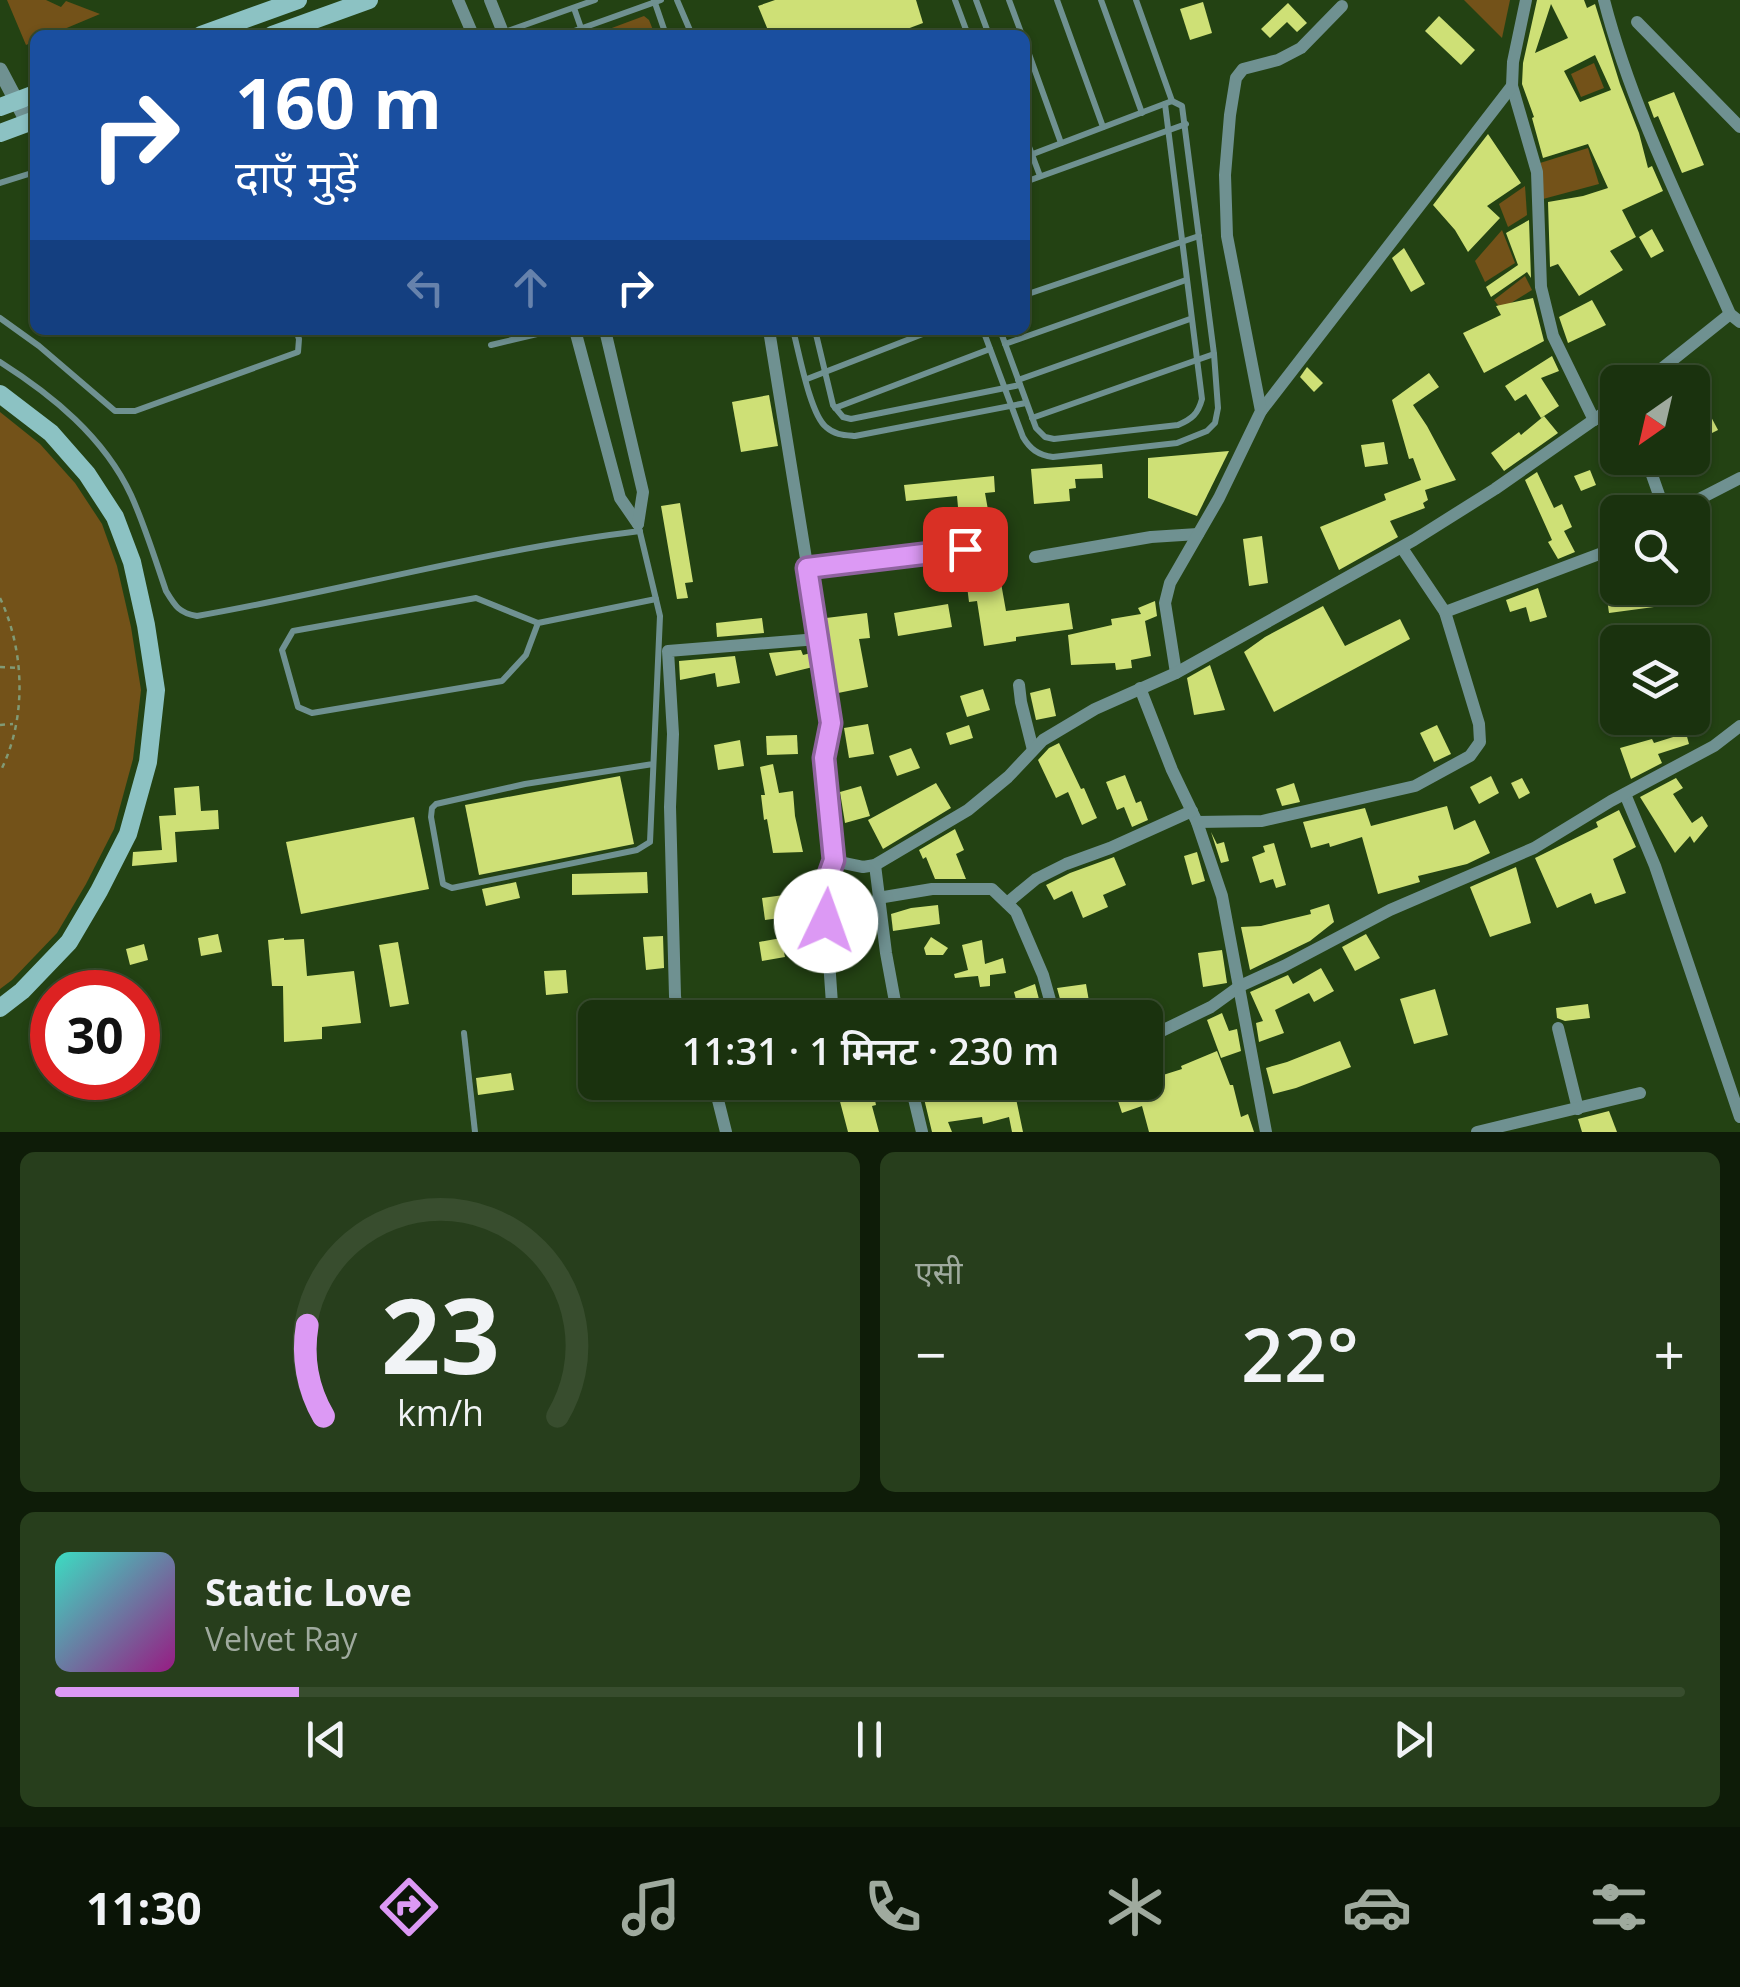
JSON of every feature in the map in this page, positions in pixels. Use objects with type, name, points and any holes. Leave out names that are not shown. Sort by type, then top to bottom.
[{"type":"main road","points":[[215,30],[298,0]]},
{"type":"main road","points":[[286,30],[368,0]]},
{"type":"main road","points":[[0,133],[30,122]]},
{"type":"main road","points":[[0,394],[50,433],[87,474],[115,517],[146,624],[156,690],[148,762],[128,834],[69,942],[0,1008]]},
{"type":"street","points":[[458,0],[471,30]]},
{"type":"street","points":[[490,0],[502,30]]},
{"type":"street","points":[[1526,0],[1512,62],[1513,89],[1537,172],[1539,259],[1546,316],[1594,420]]},
{"type":"street","points":[[1604,0],[1638,103],[1735,318],[1669,365]]},
{"type":"street","points":[[1261,411],[1227,236],[1227,149],[1236,78],[1244,69],[1278,60],[1301,48],[1342,6]]},
{"type":"street","points":[[1636,22],[1740,128]]},
{"type":"street","points":[[0,70],[8,104],[30,121]]},
{"type":"street","points":[[1176,674],[1164,603],[1170,583],[1219,498],[1261,411],[1513,89]]},
{"type":"street","points":[[575,335],[620,498],[639,528]]},
{"type":"street","points":[[606,335],[643,492],[639,528]]},
{"type":"street","points":[[770,335],[830,707],[824,758],[834,860],[824,888],[832,1000]]},
{"type":"street","points":[[834,860],[863,867],[875,865],[968,810],[1043,740],[1095,709],[1176,674],[1402,548],[1600,416]]},
{"type":"street","points":[[1707,495],[1740,478]]},
{"type":"street","points":[[1035,557],[1150,537],[1198,534]]},
{"type":"street","points":[[1007,903],[1051,872],[1195,817],[1262,821],[1415,786],[1470,756],[1481,735],[1445,612],[1402,548]]},
{"type":"street","points":[[807,568],[965,549]]},
{"type":"street","points":[[1445,612],[1600,554]]},
{"type":"street","points":[[676,1000],[670,808],[673,734],[668,651],[818,639]]},
{"type":"street","points":[[1019,685],[1033,750]]},
{"type":"street","points":[[1140,688],[1195,817],[1222,896],[1266,1132]]},
{"type":"street","points":[[1163,1031],[1210,1007],[1240,986],[1390,910],[1534,848],[1714,746],[1740,726]]},
{"type":"street","points":[[1624,794],[1655,866],[1740,1116]]},
{"type":"street","points":[[875,865],[895,1000]]},
{"type":"street","points":[[878,898],[932,888],[992,889],[1016,912],[1049,1000]]},
{"type":"street","points":[[1558,1028],[1578,1109]]},
{"type":"street","points":[[1477,1132],[1640,1093]]},
{"type":"street","points":[[718,1100],[726,1132]]},
{"type":"street","points":[[914,1100],[922,1132]]},
{"type":"lane","points":[[515,30],[595,0]]},
{"type":"lane","points":[[677,0],[690,30]]},
{"type":"lane","points":[[956,0],[966,30]]},
{"type":"lane","points":[[976,0],[986,30]]},
{"type":"lane","points":[[1010,0],[1020,30]]},
{"type":"lane","points":[[1057,0],[1103,128]]},
{"type":"lane","points":[[1101,0],[1142,113]]},
{"type":"lane","points":[[1002,335],[1036,428],[1045,436],[1178,425],[1199,411],[1202,399],[1168,129],[1169,102],[1136,0]]},
{"type":"lane","points":[[576,30],[656,1],[665,30]]},
{"type":"lane","points":[[574,8],[582,28]]},
{"type":"lane","points":[[1030,57],[1062,143]]},
{"type":"lane","points":[[985,335],[1022,437],[1029,448],[1042,456],[1178,443],[1208,431],[1215,423],[1218,408],[1214,354],[1182,106],[1169,102],[1030,155]]},
{"type":"lane","points":[[1030,180],[1186,124]]},
{"type":"lane","points":[[1030,159],[1040,176]]},
{"type":"lane","points":[[0,184],[30,174]]},
{"type":"lane","points":[[1030,293],[1199,236]]},
{"type":"lane","points":[[1006,344],[1186,280]]},
{"type":"lane","points":[[0,318],[115,411],[135,411],[298,352],[298,335]]},
{"type":"lane","points":[[820,335],[835,408],[851,419],[1004,388],[1190,319]]},
{"type":"lane","points":[[491,345],[533,335]]},
{"type":"lane","points":[[795,335],[818,418],[826,428],[840,435],[856,436],[1026,403]]},
{"type":"lane","points":[[807,378],[919,335]]},
{"type":"lane","points":[[835,408],[990,349]]},
{"type":"lane","points":[[1032,418],[1214,354]]},
{"type":"lane","points":[[0,362],[38,387],[95,441],[130,494],[166,591],[185,614],[198,616],[277,602],[559,541],[639,528],[660,616],[650,842],[637,850],[452,888],[443,884],[431,817],[436,804],[525,784],[653,764]]},
{"type":"lane","points":[[538,623],[526,656],[502,681],[312,712],[298,707],[282,650],[292,631],[476,598],[538,623],[656,599]]},
{"type":"lane","points":[[464,1033],[475,1132]]},
{"type":"path","points":[[0,598],[14,635],[20,696],[16,724],[0,772]]},
{"type":"path","points":[[0,666],[19,668]]},
{"type":"path","points":[[0,726],[16,724]]},
{"type":"shaded area","points":[[7,0],[46,0],[61,7],[66,1],[100,14],[62,30],[30,30],[30,43],[26,45]]},
{"type":"shaded area","points":[[1464,0],[1510,0],[1502,38]]},
{"type":"shaded area","points":[[644,16],[653,30],[606,30]]},
{"type":"shaded area","points":[[1594,63],[1604,88],[1581,97],[1571,74]]},
{"type":"shaded area","points":[[1588,148],[1599,184],[1543,199],[1540,163]]},
{"type":"shaded area","points":[[1525,186],[1527,215],[1508,227],[1499,204]]},
{"type":"shaded area","points":[[1502,230],[1515,263],[1485,282],[1475,261]]},
{"type":"shaded area","points":[[1525,276],[1532,290],[1501,309],[1494,300]]},
{"type":"shaded area","points":[[0,412],[40,444],[75,483],[102,524],[117,566],[141,690],[133,759],[114,829],[57,933],[0,989]]},
{"type":"building","points":[[775,0],[916,0],[923,23],[904,30],[768,30],[758,6]]},
{"type":"building","points":[[1537,0],[1584,0],[1587,8],[1595,4],[1648,168],[1652,166],[1663,191],[1622,210],[1636,237],[1610,251],[1623,270],[1579,296],[1558,264],[1550,267],[1548,202],[1608,188],[1588,144],[1543,158],[1522,84]],"holes":[[[1551,4],[1568,38],[1535,53]],[[1595,55],[1611,90],[1580,102],[1564,71]]]},
{"type":"building","points":[[1203,2],[1212,33],[1190,40],[1180,9]]},
{"type":"building","points":[[1288,3],[1307,23],[1297,32],[1287,22],[1270,38],[1261,29]]},
{"type":"building","points":[[1439,16],[1475,50],[1461,65],[1425,31]]},
{"type":"building","points":[[1674,92],[1704,165],[1682,173],[1648,102]]},
{"type":"building","points":[[1488,134],[1521,183],[1487,206],[1500,218],[1468,252],[1433,205]]},
{"type":"building","points":[[1529,220],[1531,278],[1527,272],[1491,297],[1486,287],[1518,265],[1506,233]]},
{"type":"building","points":[[1652,229],[1664,251],[1651,258],[1639,237]]},
{"type":"building","points":[[1404,248],[1425,284],[1411,292],[1392,258]]},
{"type":"building","points":[[1533,298],[1544,341],[1484,373],[1463,333],[1501,315],[1496,306]]},
{"type":"building","points":[[1592,300],[1606,325],[1568,343],[1559,317]]},
{"type":"building","points":[[1552,356],[1559,371],[1541,378],[1559,406],[1541,418],[1526,394],[1515,401],[1505,386]]},
{"type":"building","points":[[1307,367],[1323,383],[1314,392],[1300,377]]},
{"type":"building","points":[[1429,373],[1439,387],[1413,405],[1456,480],[1425,490],[1425,508],[1390,521],[1398,537],[1339,570],[1320,527],[1386,500],[1384,494],[1421,480],[1413,458],[1409,459],[1392,400]]},
{"type":"building","points":[[769,395],[778,446],[741,452],[732,402]]},
{"type":"building","points":[[1710,415],[1718,430],[1710,434]]},
{"type":"building","points":[[1544,416],[1558,433],[1504,471],[1491,453]]},
{"type":"building","points":[[1384,442],[1388,464],[1365,467],[1361,445]]},
{"type":"building","points":[[1229,451],[1197,516],[1148,498],[1148,458]]},
{"type":"building","points":[[1102,464],[1103,478],[1075,479],[1076,488],[1069,489],[1070,501],[1034,504],[1031,469]]},
{"type":"building","points":[[1590,470],[1596,485],[1581,491],[1574,476]]},
{"type":"building","points":[[1537,472],[1554,508],[1562,504],[1572,527],[1564,531],[1575,552],[1558,559],[1525,480]]},
{"type":"building","points":[[994,476],[995,492],[985,493],[1006,611],[1069,603],[1073,629],[984,646],[977,601],[969,602],[967,586],[982,584],[975,527],[960,529],[957,496],[906,501],[904,485]]},
{"type":"building","points":[[680,503],[693,582],[685,583],[688,598],[677,599],[661,506]]},
{"type":"building","points":[[1262,536],[1268,583],[1249,586],[1243,539]]},
{"type":"building","points":[[1538,588],[1547,617],[1530,622],[1526,607],[1510,612],[1506,600]]},
{"type":"building","points":[[1155,601],[1157,616],[1145,621],[1151,656],[1131,660],[1132,668],[1116,670],[1115,663],[1071,665],[1068,635],[1112,625],[1111,619],[1141,614],[1138,608]]},
{"type":"building","points":[[948,604],[952,627],[898,636],[894,613]]},
{"type":"building","points":[[1608,605],[1654,605],[1654,607],[1609,613]]},
{"type":"building","points":[[1323,606],[1345,646],[1400,619],[1410,639],[1274,712],[1244,652]]},
{"type":"building","points":[[867,613],[870,638],[859,639],[868,687],[838,693],[826,618]]},
{"type":"building","points":[[762,618],[764,633],[717,637],[716,623]]},
{"type":"building","points":[[801,650],[803,655],[811,653],[813,667],[776,676],[769,653]]},
{"type":"building","points":[[735,656],[740,683],[717,687],[715,673],[680,680],[679,661]]},
{"type":"building","points":[[1210,665],[1225,710],[1194,715],[1187,678]]},
{"type":"building","points":[[1050,688],[1056,716],[1036,720],[1030,693]]},
{"type":"building","points":[[983,689],[990,710],[967,717],[960,696]]},
{"type":"building","points":[[868,724],[874,754],[849,758],[844,728]]},
{"type":"building","points":[[969,725],[973,738],[950,745],[946,733]]},
{"type":"building","points":[[1437,725],[1451,754],[1434,762],[1420,733]]},
{"type":"building","points":[[797,735],[798,754],[767,755],[766,736]]},
{"type":"building","points":[[1687,735],[1689,744],[1658,754],[1662,763],[1631,779],[1620,748],[1652,739],[1654,743]]},
{"type":"building","points":[[740,740],[744,766],[718,770],[714,745]]},
{"type":"building","points":[[1059,743],[1097,818],[1082,825],[1068,792],[1056,798],[1038,760]]},
{"type":"building","points":[[911,748],[920,768],[897,776],[889,756]]},
{"type":"building","points":[[773,764],[779,793],[793,791],[803,852],[773,853],[767,819],[764,820],[760,767]]},
{"type":"building","points":[[1125,775],[1148,820],[1132,827],[1124,807],[1117,810],[1106,782]]},
{"type":"building","points":[[620,776],[634,844],[479,875],[465,805]]},
{"type":"building","points":[[1491,776],[1499,793],[1479,804],[1470,787]]},
{"type":"building","points":[[1522,778],[1530,793],[1519,799],[1511,783]]},
{"type":"building","points":[[1676,778],[1683,788],[1673,794],[1692,823],[1702,816],[1708,826],[1694,843],[1690,836],[1675,853],[1640,797]]},
{"type":"building","points":[[936,783],[951,808],[883,849],[868,820]]},
{"type":"building","points":[[1294,783],[1300,802],[1282,806],[1276,789]]},
{"type":"building","points":[[199,786],[201,811],[218,810],[219,829],[175,832],[177,862],[132,866],[133,852],[162,850],[159,816],[176,815],[174,788]]},
{"type":"building","points":[[861,786],[870,816],[845,823],[840,792]]},
{"type":"building","points":[[1447,806],[1454,830],[1475,820],[1490,853],[1467,864],[1418,876],[1420,882],[1378,894],[1362,837],[1330,847],[1329,843],[1311,848],[1303,822],[1365,808],[1371,826]]},
{"type":"building","points":[[1619,810],[1636,847],[1613,859],[1626,893],[1595,904],[1591,893],[1557,908],[1535,858],[1598,827],[1596,822]]},
{"type":"building","points":[[414,817],[429,889],[301,914],[286,842]]},
{"type":"building","points":[[955,829],[964,850],[956,854],[966,879],[935,879],[919,850]]},
{"type":"building","points":[[1211,832],[1217,844],[1224,842],[1229,861],[1221,863]]},
{"type":"building","points":[[1274,843],[1286,885],[1276,888],[1273,879],[1260,883],[1252,857],[1265,852],[1263,846]]},
{"type":"building","points":[[1197,852],[1205,881],[1192,885],[1184,856]]},
{"type":"building","points":[[1114,857],[1126,885],[1103,895],[1108,907],[1083,918],[1072,891],[1054,900],[1046,885]]},
{"type":"building","points":[[1516,867],[1531,923],[1490,937],[1470,887]]},
{"type":"building","points":[[647,872],[648,893],[572,895],[572,874]]},
{"type":"building","points":[[516,882],[520,898],[486,906],[482,889]]},
{"type":"building","points":[[836,886],[855,886],[855,907],[835,907]]},
{"type":"building","points":[[784,895],[787,917],[765,920],[762,898]]},
{"type":"building","points":[[1329,904],[1334,922],[1310,941],[1250,970],[1241,927],[1311,914],[1310,910]]},
{"type":"building","points":[[938,905],[940,924],[893,931],[891,914]]},
{"type":"building","points":[[218,934],[222,952],[201,956],[198,938]]},
{"type":"building","points":[[1366,934],[1380,958],[1355,971],[1342,947]]},
{"type":"building","points":[[663,936],[664,968],[646,970],[643,937]]},
{"type":"building","points":[[931,937],[948,948],[943,955],[926,955],[924,948]]},
{"type":"building","points":[[781,938],[785,957],[762,961],[759,942]]},
{"type":"building","points":[[304,939],[307,976],[354,971],[361,1023],[322,1027],[322,1039],[284,1042],[283,986],[272,986],[268,940]]},
{"type":"building","points":[[982,940],[985,964],[1003,958],[1006,973],[990,975],[990,986],[980,987],[978,976],[955,978],[954,974],[968,970],[962,945]]},
{"type":"building","points":[[398,942],[409,1004],[390,1007],[379,945]]},
{"type":"building","points":[[144,944],[148,960],[130,965],[126,949]]},
{"type":"building","points":[[1222,950],[1227,983],[1203,987],[1198,953]]},
{"type":"building","points":[[1321,968],[1334,991],[1314,1002],[1309,993],[1275,1010],[1284,1033],[1259,1042],[1256,1023],[1263,1021],[1250,992],[1288,975],[1293,984]]},
{"type":"building","points":[[566,970],[568,993],[546,995],[544,971]]},
{"type":"building","points":[[1035,984],[1039,1000],[1016,1000],[1014,992]]},
{"type":"building","points":[[1086,984],[1089,1000],[1060,1000],[1057,988]]},
{"type":"building","points":[[1435,989],[1448,1035],[1414,1044],[1400,999]]},
{"type":"building","points":[[1588,1004],[1590,1018],[1557,1018],[1556,1008]]},
{"type":"building","points":[[1222,1013],[1229,1031],[1237,1029],[1241,1051],[1221,1058],[1207,1020]]},
{"type":"building","points":[[1340,1041],[1351,1067],[1273,1094],[1266,1068]]},
{"type":"building","points":[[1217,1051],[1233,1085],[1241,1117],[1248,1114],[1254,1132],[1149,1132],[1142,1106],[1122,1113],[1118,1100],[1163,1100],[1163,1075],[1182,1069],[1181,1066]]},
{"type":"building","points":[[511,1073],[514,1090],[478,1095],[476,1078]]},
{"type":"building","points":[[840,1100],[875,1100],[876,1105],[872,1106],[879,1132],[848,1132]]},
{"type":"building","points":[[924,1100],[1016,1100],[1023,1132],[1012,1132],[1009,1117],[983,1124],[982,1117],[948,1122],[952,1132],[932,1132]]},
{"type":"building","points":[[1609,1111],[1617,1132],[1582,1132],[1578,1119]]},
{"type":"route","points":[[826,921],[824,888],[834,860],[824,758],[831,723],[807,568],[965,549]]}]
